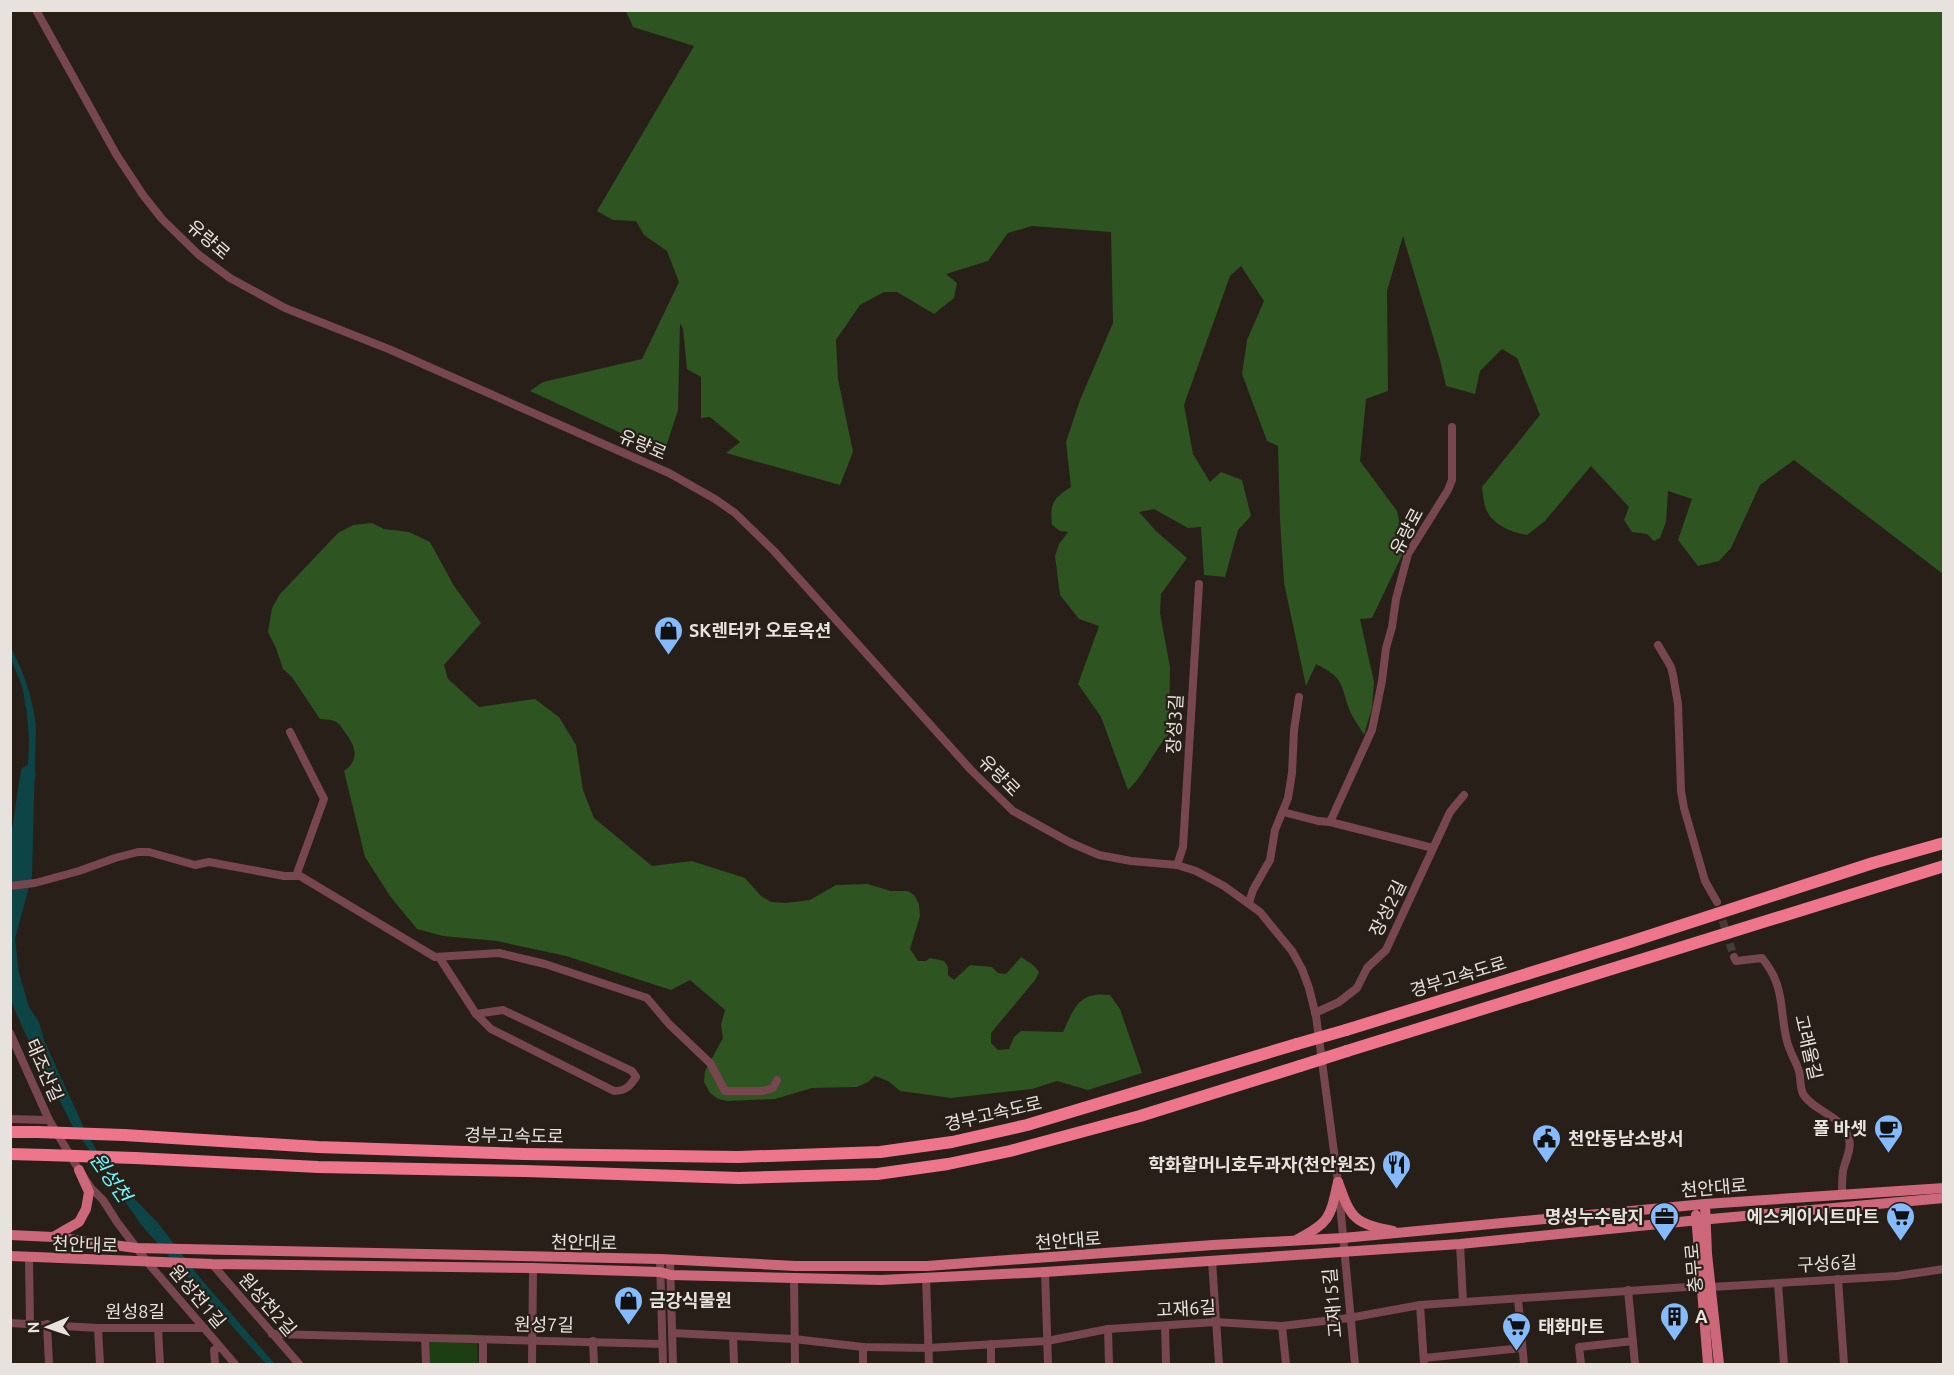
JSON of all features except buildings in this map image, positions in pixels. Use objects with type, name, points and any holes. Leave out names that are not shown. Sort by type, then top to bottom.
[{"type":"highway","name":"경부고속도로","points":[[10,1132],[124,1135],[318,1148],[738,1157],[880,1152],[952,1142],[1027,1125],[1297,1044],[1630,942],[1873,863],[1944,843]]},
{"type":"highway","name":"경부고속도로","points":[[10,1154],[318,1167],[739,1178],[877,1174],[948,1164],[1010,1151],[1140,1116],[1944,866]]},
{"type":"main road","points":[[53,1237],[79,1222],[86,1209],[89,1192],[79,1170]]},
{"type":"main road","points":[[1338,1182],[1351,1215],[1366,1225],[1404,1233]]},
{"type":"main road","points":[[1295,1241],[1317,1229],[1329,1216],[1338,1182]]},
{"type":"main road","name":"천안대로","points":[[10,1235],[53,1237],[136,1248],[665,1260],[796,1266],[927,1266],[1343,1238],[1700,1205],[1944,1188]]},
{"type":"main road","name":"천안대로","points":[[10,1256],[208,1264],[532,1268],[881,1280],[1344,1253],[1944,1198]]},
{"type":"main road","name":"충무로","points":[[1700,1205],[1707,1286],[1719,1365]]},
{"type":"main road","name":"충무로","points":[[1707,1286],[1708,1365]]},
{"type":"street","name":"유량로","points":[[36,10],[116,154],[143,195],[162,219],[199,255],[215,267],[255,293],[285,308],[391,350],[669,473],[715,499],[735,513],[778,555],[971,770],[1013,812],[1099,855],[1131,861],[1178,865],[1196,871],[1224,885],[1260,912],[1292,951],[1302,969],[1315,1013],[1338,1182],[1343,1238]]},
{"type":"street","name":"유량로","points":[[1330,822],[1372,730],[1396,598],[1408,554],[1452,480],[1452,427]]},
{"type":"street","name":"장성3길","points":[[1178,865],[1184,848],[1199,584]]},
{"type":"street","points":[[1658,645],[1671,667],[1678,704],[1681,791],[1684,808],[1705,880],[1717,902]]},
{"type":"street","points":[[1249,903],[1253,890],[1270,860],[1275,830],[1288,798],[1299,697]]},
{"type":"street","points":[[290,732],[324,799],[296,876]]},
{"type":"street","name":"장성2길","points":[[1315,1013],[1339,1002],[1357,987],[1366,968],[1386,950],[1450,812],[1464,795]]},
{"type":"street","points":[[1283,812],[1433,848]]},
{"type":"street","points":[[10,886],[33,883],[79,871],[138,852],[149,852],[195,865],[209,862],[284,876],[300,876],[435,957],[499,953],[545,964],[647,998],[669,1024],[710,1064],[725,1091],[763,1091],[773,1088],[777,1080]]},
{"type":"street","points":[[439,957],[476,1014],[491,1029],[614,1091],[621,1091],[630,1086],[636,1077],[632,1071],[503,1010],[476,1014]]},
{"type":"street","name":"고래울길","points":[[1734,957],[1736,961],[1756,957],[1762,958],[1765,962],[1773,975],[1781,997],[1787,1043],[1799,1071],[1803,1093],[1815,1106],[1838,1120],[1849,1138],[1850,1145],[1843,1170],[1842,1194]]},
{"type":"street","name":"태조산길","points":[[10,1033],[50,1120],[79,1170],[136,1248]]},
{"type":"street","name":"태조산길","points":[[10,1119],[50,1120]]},
{"type":"street","name":"고재15길","points":[[1343,1238],[1355,1365]]},
{"type":"street","points":[[1460,1244],[1463,1302]]},
{"type":"street","name":"원성천1길","points":[[136,1248],[153,1262],[234,1365]]},
{"type":"street","points":[[29,1258],[30,1324]]},
{"type":"street","points":[[663,1365],[665,1260]]},
{"type":"street","points":[[1212,1261],[1219,1365]]},
{"type":"street","name":"원성천2길","points":[[208,1264],[299,1365]]},
{"type":"street","points":[[532,1268],[532,1365]]},
{"type":"street","name":"구성6길","points":[[1707,1286],[1897,1276],[1944,1269]]},
{"type":"street","points":[[1045,1272],[1048,1365]]},
{"type":"street","points":[[665,1274],[673,1365]]},
{"type":"street","points":[[794,1277],[795,1365]]},
{"type":"street","points":[[926,1278],[929,1365]]},
{"type":"street","points":[[1838,1279],[1844,1365]]},
{"type":"street","points":[[1778,1283],[1785,1365]]},
{"type":"street","name":"고재6길","points":[[672,1334],[794,1339],[863,1347],[928,1348],[1047,1341],[1108,1329],[1216,1322],[1282,1326],[1349,1318],[1420,1305],[1707,1286]]},
{"type":"street","points":[[1628,1290],[1635,1365]]},
{"type":"street","points":[[1518,1299],[1524,1365]]},
{"type":"street","points":[[1420,1305],[1424,1361],[1522,1348]]},
{"type":"street","name":"원성8길","points":[[10,1323],[98,1328],[204,1328]]},
{"type":"street","points":[[47,1324],[49,1365]]},
{"type":"street","points":[[1165,1326],[1166,1365]]},
{"type":"street","points":[[1282,1326],[1286,1365]]},
{"type":"street","points":[[98,1328],[100,1365]]},
{"type":"street","points":[[158,1328],[160,1365]]},
{"type":"street","points":[[1108,1329],[1109,1365]]},
{"type":"street","name":"원성7길","points":[[272,1334],[662,1344]]},
{"type":"street","points":[[733,1336],[734,1365]]},
{"type":"street","points":[[425,1338],[426,1365]]},
{"type":"street","points":[[483,1340],[483,1365]]},
{"type":"street","points":[[593,1341],[594,1365]]},
{"type":"street","points":[[1581,1365],[1579,1347],[1633,1341]]},
{"type":"street","points":[[991,1344],[991,1365]]},
{"type":"street","points":[[214,1365],[214,1350],[219,1347]]},
{"type":"street","points":[[863,1347],[863,1365]]},
{"type":"street","points":[[1472,1354],[1473,1365]]},
{"type":"green space","points":[[626,11],[1943,11],[1943,574],[1794,460],[1760,485],[1731,548],[1719,561],[1698,566],[1678,540],[1692,499],[1668,491],[1666,522],[1660,538],[1654,541],[1647,534],[1632,532],[1624,520],[1629,507],[1591,466],[1545,521],[1527,535],[1502,526],[1491,518],[1484,504],[1482,487],[1540,415],[1517,358],[1502,349],[1480,371],[1475,394],[1446,386],[1403,236],[1387,291],[1388,391],[1366,399],[1360,461],[1397,511],[1405,549],[1372,618],[1360,619],[1374,682],[1372,708],[1364,735],[1351,713],[1341,685],[1335,676],[1316,664],[1306,686],[1284,583],[1278,446],[1267,441],[1242,374],[1247,340],[1264,301],[1241,266],[1230,276],[1184,405],[1193,454],[1210,482],[1221,472],[1242,480],[1251,516],[1238,530],[1225,577],[1204,575],[1201,527],[1188,528],[1154,509],[1139,512],[1156,531],[1187,558],[1161,594],[1160,613],[1170,667],[1169,734],[1128,790],[1101,717],[1078,684],[1099,626],[1079,619],[1060,595],[1055,556],[1059,544],[1068,532],[1060,531],[1052,525],[1051,518],[1052,507],[1056,499],[1071,487],[1066,442],[1080,400],[1113,323],[1111,232],[1032,226],[1008,233],[988,261],[946,274],[957,283],[954,298],[934,314],[897,292],[884,292],[860,305],[836,340],[838,379],[853,452],[840,485],[726,453],[740,442],[710,417],[701,418],[701,377],[687,369],[683,329],[680,323],[678,410],[664,453],[530,391],[543,382],[642,359],[679,282],[667,251],[644,235],[636,221],[613,220],[597,211],[694,46],[633,27]]},
{"type":"green space","points":[[372,523],[384,529],[409,532],[430,542],[454,586],[481,623],[444,665],[448,679],[479,707],[535,699],[559,717],[576,745],[583,790],[594,818],[652,866],[692,861],[745,878],[761,896],[771,902],[810,900],[836,885],[867,884],[891,891],[908,891],[914,895],[919,904],[920,916],[910,949],[918,961],[926,961],[930,958],[944,961],[948,967],[948,975],[954,980],[970,965],[992,967],[998,973],[1006,974],[1021,957],[1039,972],[1035,980],[991,1033],[991,1043],[998,1050],[1009,1049],[1014,1037],[1021,1031],[1063,1032],[1075,1009],[1084,999],[1100,994],[1110,995],[1120,1009],[1142,1073],[1088,1090],[1057,1081],[1032,1089],[951,1098],[900,1091],[888,1081],[875,1076],[857,1087],[812,1088],[775,1099],[727,1101],[718,1099],[710,1093],[704,1082],[705,1071],[723,1038],[721,1025],[725,1010],[690,980],[671,990],[566,956],[497,941],[443,936],[417,929],[390,896],[365,857],[344,771],[353,762],[354,752],[351,741],[337,722],[320,719],[292,677],[283,669],[268,632],[272,608],[280,594],[338,533],[353,525]]},
{"type":"green space","points":[[433,1334],[472,1334],[477,1340],[478,1364],[429,1364],[429,1338]]},
{"type":"water","points":[[10,646],[27,684],[36,725],[32,876],[15,939],[19,973],[29,1007],[39,1022],[44,1040],[84,1128],[98,1153],[120,1184],[158,1223],[201,1279],[275,1364],[266,1364],[142,1226],[72,1125],[11,1001],[10,844],[13,829],[26,807],[29,741],[22,686],[11,659]]},
{"type":"waterway","name":"원성천","points":[[19,833],[28,773]]},
{"type":"tunnel","points":[[1719,909],[1734,957]]},
{"type":"place","name":"SK렌터카 오토옥션","points":[[668,656]]},
{"type":"place","name":"폴 바셋","points":[[1888,1154]]},
{"type":"place","name":"천안동남소방서","points":[[1547,1164]]},
{"type":"place","name":"학화할머니호두과자(천안원조)","points":[[1397,1190]]},
{"type":"place","name":"명성누수탐지","points":[[1665,1242]]},
{"type":"place","name":"에스케이시트마트","points":[[1900,1242]]},
{"type":"place","name":"금강식물원","points":[[628,1326]]},
{"type":"place","name":"A","points":[[1674,1342]]},
{"type":"place","name":"태화마트","points":[[1517,1352]]}]
